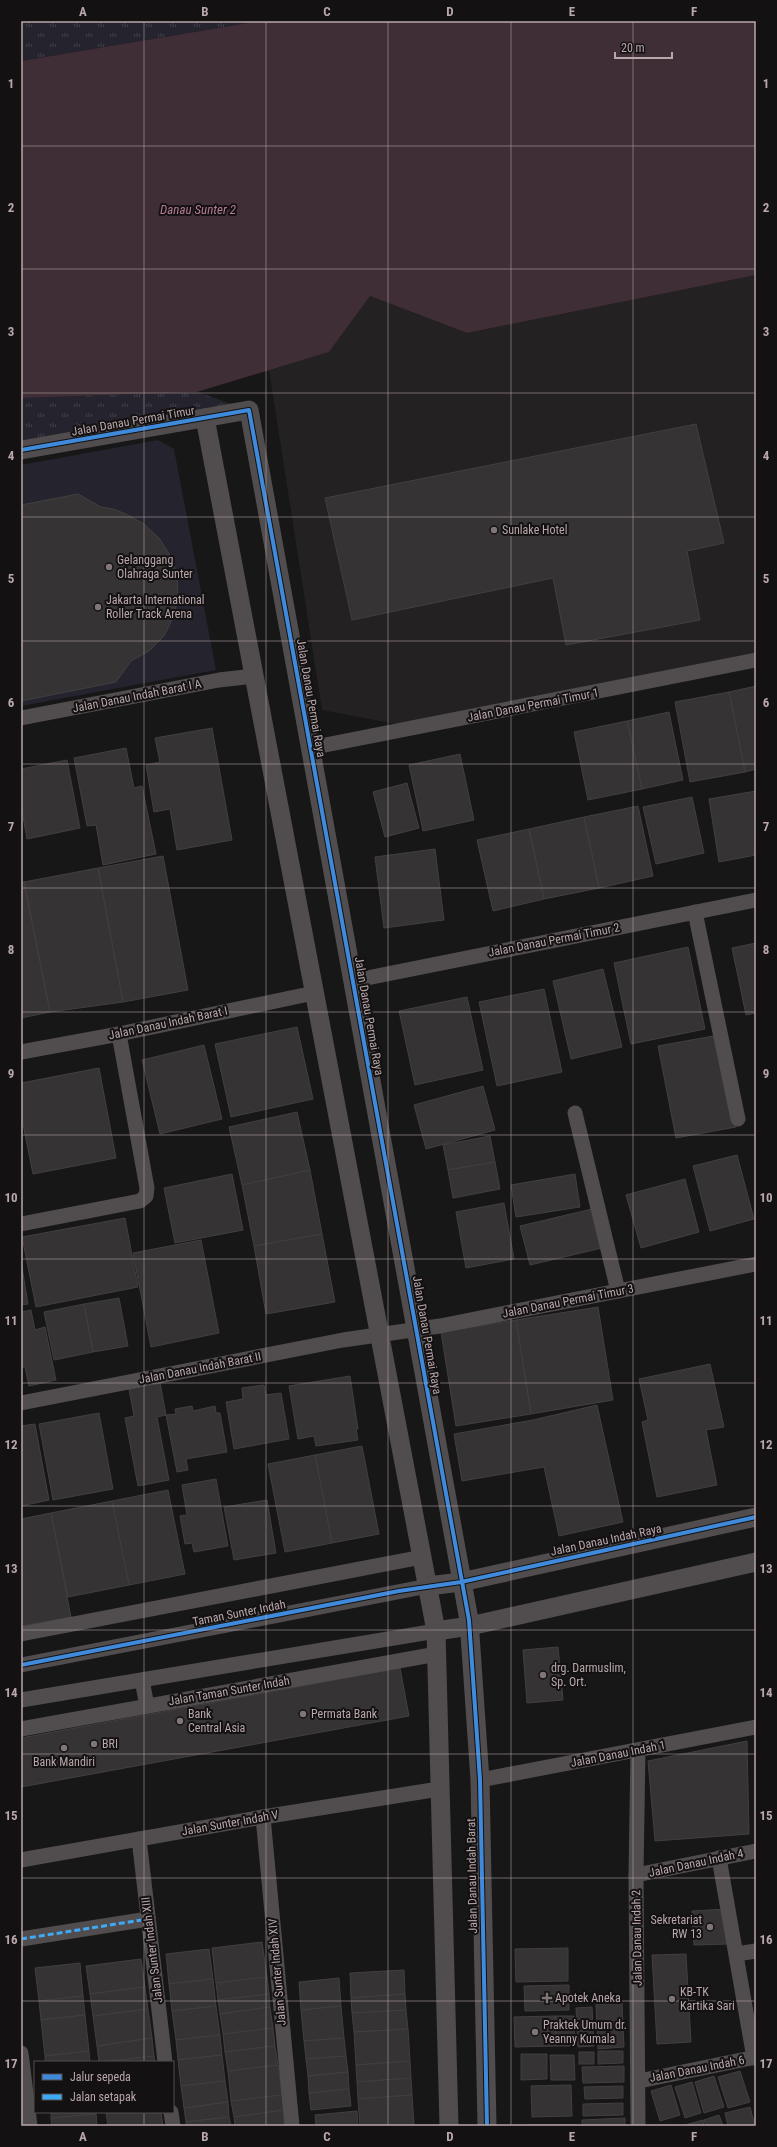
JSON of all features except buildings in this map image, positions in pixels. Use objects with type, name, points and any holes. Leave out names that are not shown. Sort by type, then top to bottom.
[{"type":"street","name":"Jalan Danau Permai Timur","points":[[21,450],[249,410]]},
{"type":"street","name":"Jalan Danau Permai Raya","points":[[249,410],[414,1330],[470,1623]]},
{"type":"street","points":[[205,418],[314,993],[382,1335],[436,1629],[449,2126]]},
{"type":"street","name":"Jalan Danau Permai Timur 1","points":[[310,748],[756,660]]},
{"type":"street","name":"Jalan Danau Indah Barat I A","points":[[21,718],[219,680],[254,676]]},
{"type":"street","name":"Jalan Danau Permai Timur 2","points":[[352,981],[756,900]]},
{"type":"street","points":[[695,912],[738,1119]]},
{"type":"street","name":"Jalan Danau Indah Barat I","points":[[21,1052],[119,1034],[314,993]]},
{"type":"street","points":[[21,1224],[140,1201],[146,1196],[147,1188],[119,1034]]},
{"type":"street","points":[[575,1113],[618,1291]]},
{"type":"street","name":"Jalan Danau Permai Timur 3","points":[[382,1335],[756,1264]]},
{"type":"street","name":"Jalan Danau Indah Barat II","points":[[21,1403],[343,1340],[382,1335]]},
{"type":"street","name":"Jalan Danau Indah Raya","points":[[462,1585],[756,1517]]},
{"type":"street","points":[[21,1634],[422,1557]]},
{"type":"street","points":[[436,1629],[756,1562]]},
{"type":"street","name":"Taman Sunter Indah","points":[[21,1666],[428,1590],[462,1585]]},
{"type":"street","name":"Jalan Danau Indah Barat","points":[[470,1623],[480,1780],[487,2126]]},
{"type":"street","name":"Jalan Taman Sunter Indah","points":[[21,1700],[436,1629]]},
{"type":"street","name":"Jalan Taman Sunter Indah","points":[[21,1729],[436,1654]]},
{"type":"street","points":[[142,1680],[147,1706]]},
{"type":"street","name":"Jalan Danau Indah 1","points":[[480,1780],[756,1727]]},
{"type":"street","name":"Jalan Danau Indah 2","points":[[638,1750],[636,1875],[639,2081],[638,2126]]},
{"type":"street","name":"Jalan Sunter Indah V","points":[[21,1860],[263,1817],[439,1789]]},
{"type":"street","name":"Jalan Sunter Indah XIV","points":[[263,1817],[292,2126]]},
{"type":"street","name":"Jalan Sunter Indah XIII","points":[[139,1839],[166,2061]]},
{"type":"street","name":"Jalan Danau Indah 4","points":[[636,1875],[756,1851]]},
{"type":"street","points":[[718,1858],[755,2057]]},
{"type":"street","points":[[21,1939],[148,1919]]},
{"type":"street","points":[[736,1954],[756,1951]]},
{"type":"street","points":[[21,2053],[30,2126]]},
{"type":"street","name":"Jalan Danau Indah 6","points":[[639,2081],[755,2057]]},
{"type":"street","points":[[171,2113],[173,2126]]},
{"type":"shaded area","points":[[756,275],[756,661],[412,727],[322,710],[269,370],[329,352],[370,296],[467,333]]},
{"type":"green space","points":[[21,21],[261,21],[21,61]]},
{"type":"green space","points":[[197,392],[249,410],[21,450],[21,398]]},
{"type":"green space","name":"Gelanggang Olahraga Sunter","points":[[158,440],[174,449],[216,670],[21,706],[21,465]]},
{"type":"water","name":"Danau Sunter 2","points":[[261,21],[756,21],[756,275],[467,333],[370,296],[329,352],[197,392],[21,398],[21,61]]},
{"type":"marked path","points":[[21,1939],[148,1919]]},
{"type":"cycle path","points":[[21,450],[249,410],[469,1620],[480,1780],[487,2126]]},
{"type":"cycle path","points":[[21,1665],[399,1591],[461,1582],[756,1517]]},
{"type":"place","name":"Sunlake Hotel","points":[[494,530]]},
{"type":"place","name":"Gelanggang Olahraga Sunter","points":[[109,567]]},
{"type":"place","name":"Jakarta International Roller Track Arena","points":[[98,607]]},
{"type":"place","name":"drg. Darmuslim, Sp. Ort.","points":[[543,1675]]},
{"type":"place","name":"Permata Bank","points":[[303,1714]]},
{"type":"place","name":"Bank Central Asia","points":[[180,1721]]},
{"type":"place","name":"BRI","points":[[94,1744]]},
{"type":"place","name":"Bank Mandiri","points":[[64,1748]]},
{"type":"place","name":"Sekretariat RW 13","points":[[710,1927]]},
{"type":"place","name":"Apotek Aneka","points":[[547,1998]]},
{"type":"place","name":"KB-TK Kartika Sari","points":[[672,1999]]},
{"type":"place","name":"Praktek Umum dr. Yeanny Kumala","points":[[535,2032]]}]
